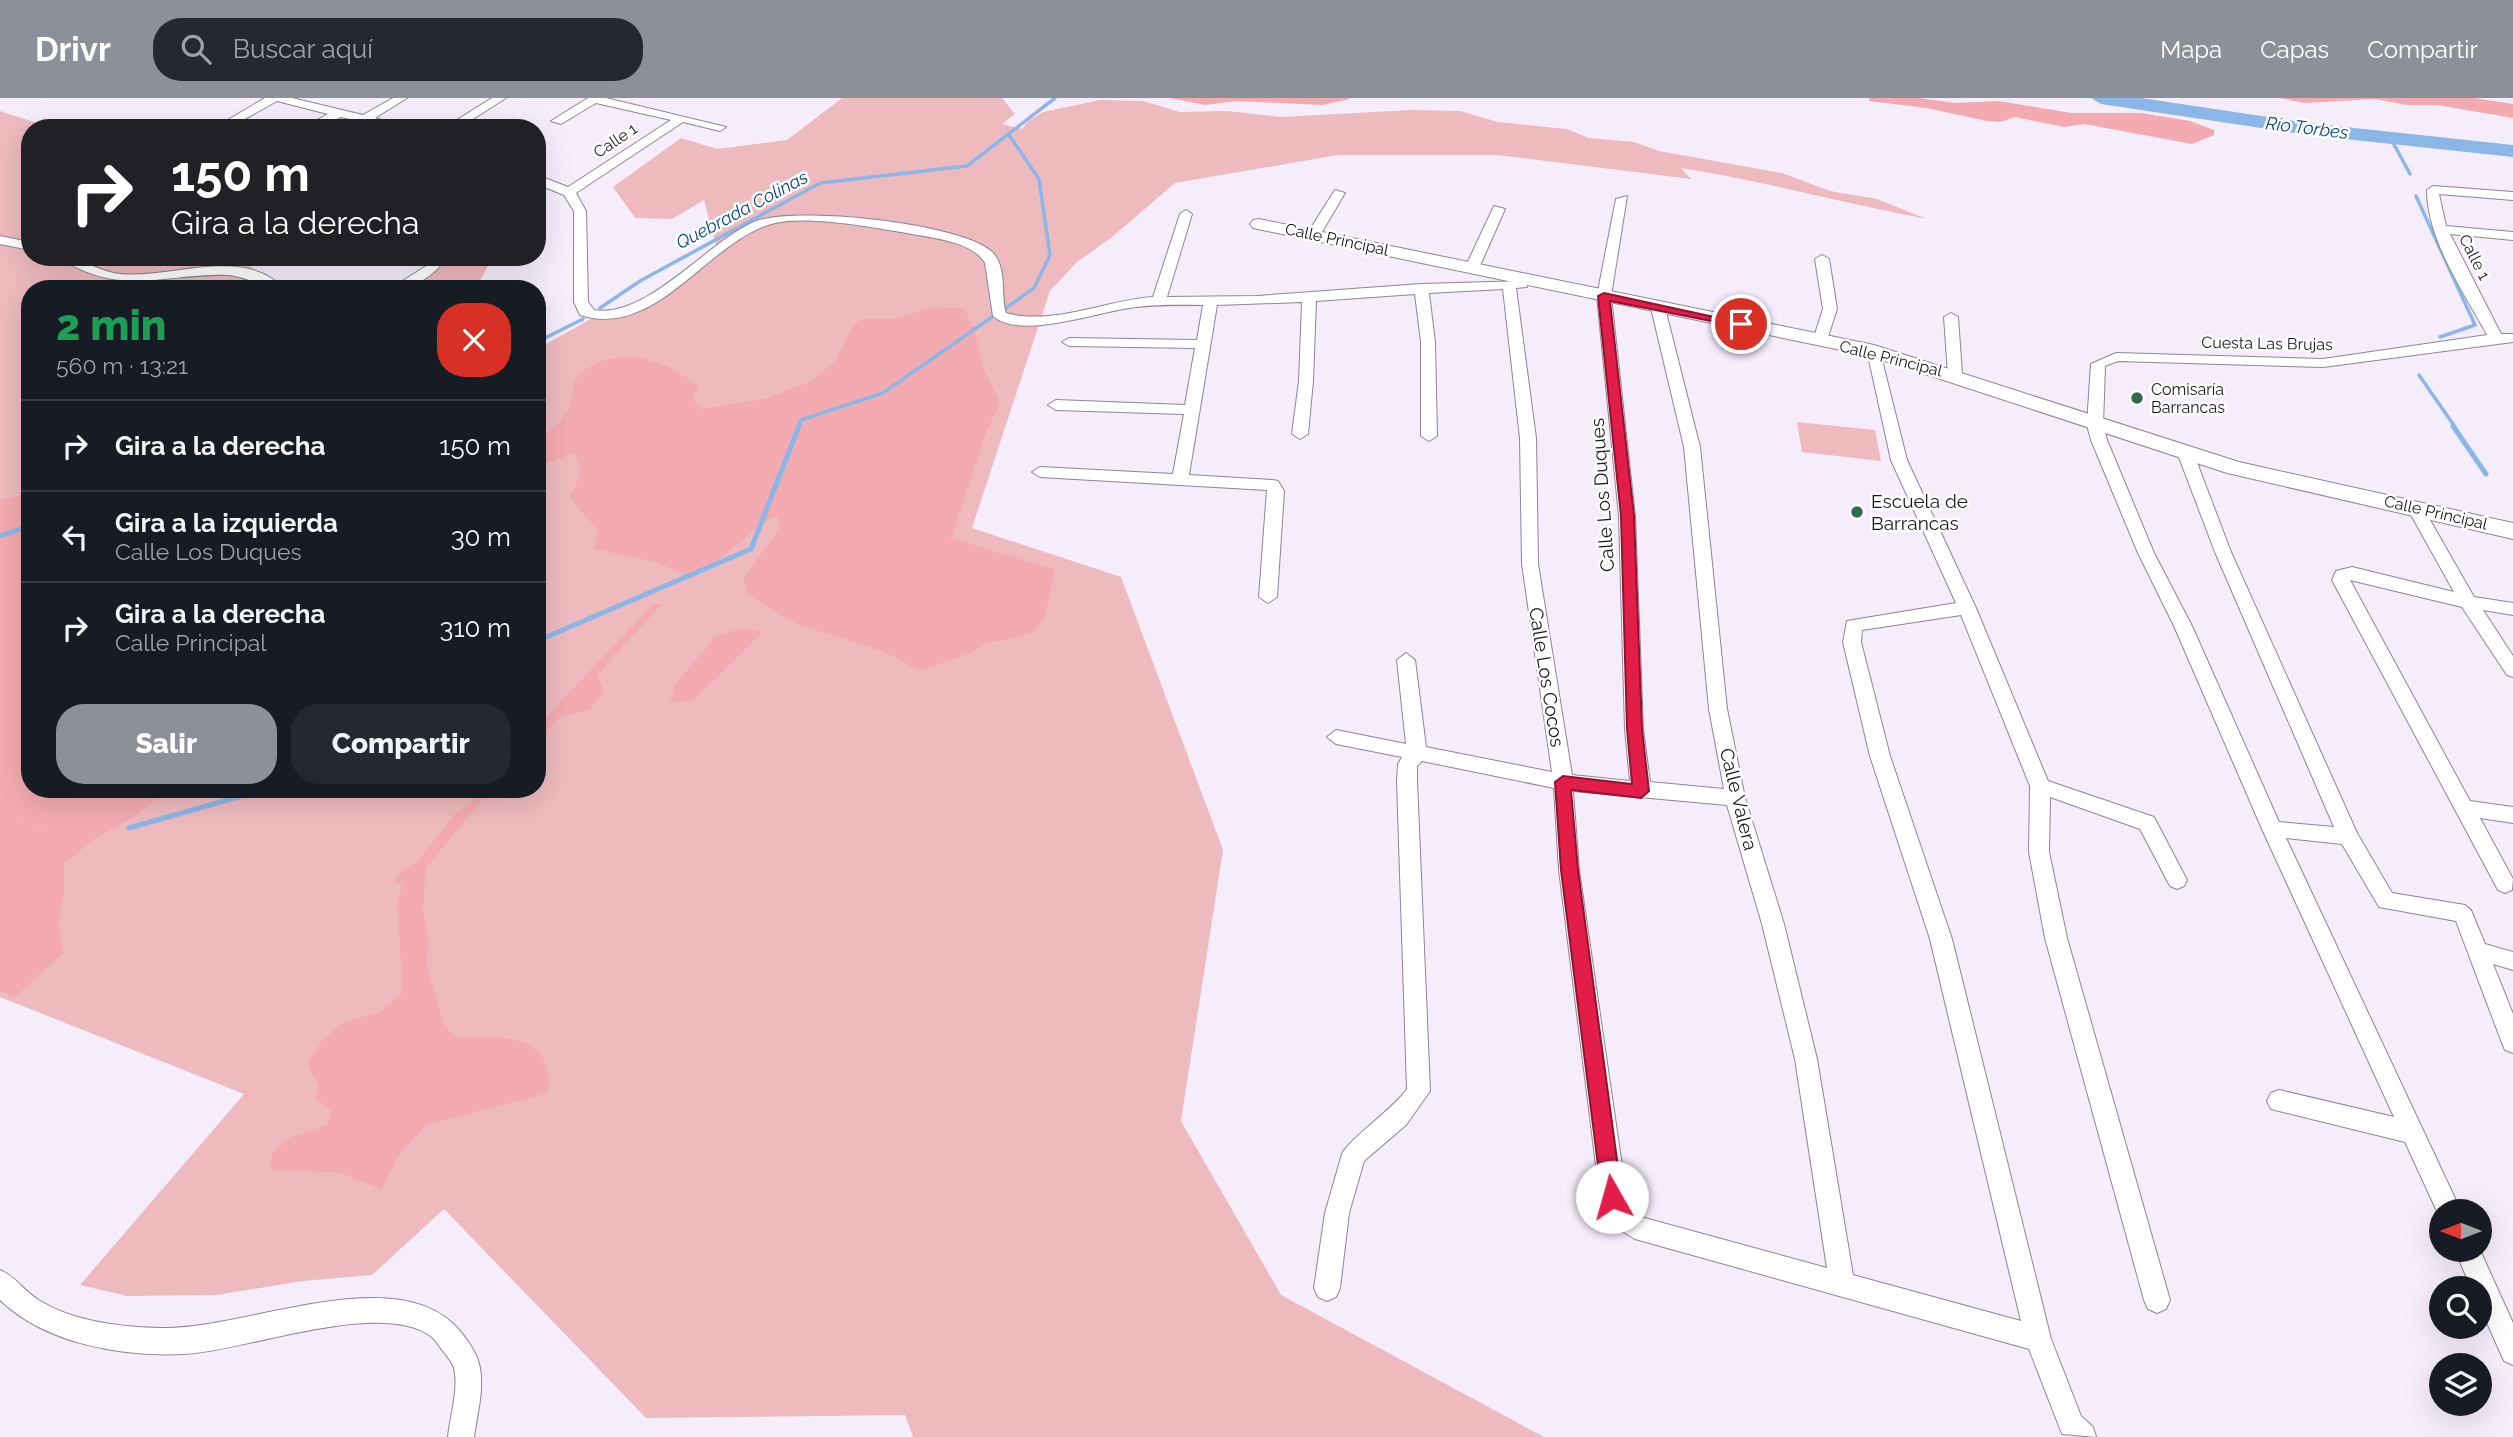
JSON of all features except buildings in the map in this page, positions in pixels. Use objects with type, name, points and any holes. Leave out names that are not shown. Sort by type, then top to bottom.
[{"type":"street","points":[[237,119],[276,98],[302,100],[370,119]]},
{"type":"street","points":[[367,118],[401,98]]},
{"type":"street","points":[[465,119],[499,98]]},
{"type":"street","points":[[557,121],[596,98],[720,127]]},
{"type":"street","points":[[327,119],[341,112]]},
{"type":"street","name":"Calle 1","points":[[569,192],[680,119]]},
{"type":"street","points":[[546,182],[569,192],[580,211],[581,302],[586,312],[597,316],[618,314],[642,304],[745,231],[762,222],[780,218],[912,231],[951,237],[976,247],[986,253],[995,267],[996,306],[1000,316],[1015,322],[1041,321],[1105,305],[1159,301],[1210,303],[1535,283]]},
{"type":"street","name":"Calle 1","points":[[2496,338],[2441,229],[2431,198],[2433,190],[2513,196]]},
{"type":"street","points":[[1314,233],[1339,193]]},
{"type":"street","name":"Calle Los Duques","points":[[1622,198],[1604,296],[1627,516],[1634,729],[1641,791]]},
{"type":"street","points":[[1472,268],[1499,209]]},
{"type":"street","points":[[1159,301],[1186,214]]},
{"type":"street","name":"Calle Principal","points":[[1259,224],[1314,233],[1535,283],[1874,351],[1955,374],[2095,425],[2185,452],[2297,483],[2414,506],[2513,531]]},
{"type":"street","points":[[2441,229],[2513,236]]},
{"type":"street","points":[[0,240],[21,244]]},
{"type":"street","points":[[1820,340],[1829,322],[1832,304],[1822,259]]},
{"type":"street","points":[[84,266],[121,278],[161,278],[224,271],[254,275],[267,280]]},
{"type":"street","points":[[412,280],[433,266]]},
{"type":"street","points":[[249,280],[254,275]]},
{"type":"street","name":"Calle Los Cocos","points":[[1509,284],[1528,438],[1530,564],[1563,782],[1569,870],[1612,1197],[1618,1215],[1635,1227],[1842,1285]]},
{"type":"street","points":[[1421,288],[1428,342],[1429,436]]},
{"type":"street","points":[[1300,434],[1306,381],[1309,297]]},
{"type":"street","points":[[1180,481],[1210,303]]},
{"type":"street","name":"Calle Valera","points":[[1658,308],[1692,447],[1718,709],[1735,797],[1773,924],[1806,1059],[1842,1285]]},
{"type":"street","points":[[1951,317],[1955,374]]},
{"type":"street","points":[[2496,338],[2513,338]]},
{"type":"street","name":"Cuesta Las Brujas","points":[[2095,425],[2098,364],[2116,357],[2323,363],[2496,338]]},
{"type":"street","points":[[1069,342],[1203,344]]},
{"type":"street","points":[[1874,351],[1899,460],[1967,608],[2040,786],[2039,852],[2056,938],[2157,1300]]},
{"type":"street","points":[[1056,405],[1192,410]]},
{"type":"street","points":[[2095,425],[2146,553],[2183,626],[2272,829],[2443,1199]]},
{"type":"street","points":[[2185,452],[2223,552],[2348,836],[2386,901],[2461,913],[2513,1043]]},
{"type":"street","points":[[1040,472],[1276,488],[1268,597]]},
{"type":"street","points":[[2414,506],[2469,602],[2513,670]]},
{"type":"street","points":[[2505,884],[2341,580],[2342,575],[2352,573],[2469,602],[2513,609]]},
{"type":"street","points":[[1967,608],[1853,625],[1853,642],[1861,690],[1880,755],[1941,939],[2038,1339],[2071,1425],[2083,1437]]},
{"type":"street","points":[[1327,1288],[1337,1213],[1354,1154],[1372,1141],[1413,1102],[1419,1091],[1407,781],[1408,764],[1417,754],[1406,660]]},
{"type":"street","points":[[1336,737],[1563,782],[1641,791],[1735,797]]},
{"type":"street","points":[[2040,786],[2147,823],[2177,880]]},
{"type":"street","points":[[2464,808],[2513,815]]},
{"type":"street","points":[[2272,829],[2348,836]]},
{"type":"street","points":[[2476,950],[2513,961]]},
{"type":"street","points":[[2279,1101],[2413,1133]]},
{"type":"street","points":[[2472,1262],[2513,1352]]},
{"type":"street","points":[[0,1283],[30,1310],[53,1321],[108,1334],[153,1340],[199,1340],[329,1316],[399,1310],[443,1327],[456,1343],[467,1367],[461,1437]]},
{"type":"street","points":[[1842,1285],[2038,1339]]},
{"type":"shaded area","points":[[842,98],[1002,98],[1015,114],[1002,124],[1022,129],[1028,121],[1043,112],[1100,100],[1143,101],[1180,112],[1227,111],[1281,117],[1411,110],[1460,111],[1498,122],[1567,129],[1589,138],[1634,142],[1659,151],[1782,173],[1830,191],[1877,199],[1927,219],[1681,168],[1691,179],[1497,155],[1338,155],[1175,183],[1111,238],[1077,262],[1050,291],[972,528],[1121,577],[1223,850],[1181,1121],[1281,1295],[1544,1437],[913,1437],[905,1415],[646,1418],[444,1209],[372,1275],[303,1281],[216,1295],[127,1296],[80,1285],[244,1094],[0,997],[0,111],[24,119],[21,119],[21,266],[250,266],[269,280],[21,280],[21,798],[546,798],[546,344],[598,315],[641,304],[717,250],[704,200],[672,219],[635,218],[613,187],[681,138],[717,149],[787,140]]},
{"type":"shaded area","points":[[1169,98],[1350,99],[1322,105],[1236,101],[1205,105]]},
{"type":"shaded area","points":[[1869,98],[1919,98],[1955,103],[1999,101],[2072,113],[2141,113],[2190,121],[2214,130],[2214,135],[2192,144],[2084,124],[2064,127],[2015,117],[2000,122],[1987,121],[1926,108],[1869,101]]},
{"type":"shaded area","points":[[2280,98],[2474,98],[2513,104],[2513,118],[2437,105],[2408,105],[2374,99],[2304,103]]},
{"type":"shaded area","points":[[425,266],[488,266],[480,280],[406,280]]},
{"type":"shaded area","points":[[964,308],[974,330],[984,370],[1000,402],[983,441],[951,538],[1055,570],[1045,616],[1035,631],[1012,639],[986,643],[967,654],[920,671],[882,651],[797,624],[747,594],[744,578],[779,529],[778,515],[755,529],[715,564],[692,578],[656,562],[594,549],[599,532],[570,495],[580,474],[574,453],[546,464],[546,433],[559,422],[569,407],[573,381],[586,369],[602,361],[636,358],[669,368],[698,387],[693,399],[702,409],[768,398],[811,381],[835,361],[855,323],[865,319],[895,319],[924,309]]},
{"type":"shaded area","points":[[1797,422],[1875,430],[1881,461],[1802,452]]},
{"type":"shaded area","points":[[21,495],[21,798],[156,798],[137,815],[97,837],[64,864],[64,893],[58,923],[64,952],[15,997],[0,991],[0,500]]},
{"type":"shaded area","points":[[653,604],[662,604],[597,675],[604,691],[590,710],[562,716],[546,731],[546,717]]},
{"type":"shaded area","points":[[740,629],[764,631],[693,700],[671,703],[675,685],[716,636]]},
{"type":"shaded area","points":[[475,798],[484,798],[425,869],[423,908],[428,942],[427,966],[444,1025],[457,1038],[514,1040],[537,1051],[544,1061],[548,1076],[548,1093],[426,1125],[401,1152],[381,1189],[337,1172],[270,1170],[272,1153],[289,1138],[327,1125],[332,1110],[315,1099],[319,1088],[308,1064],[321,1042],[342,1023],[380,1012],[402,993],[398,903],[402,885],[393,883],[399,874],[419,860],[458,811]]},
{"type":"waterway","name":"Quebrada Colinas","points":[[600,308],[640,281],[820,183],[967,166],[1055,98]]},
{"type":"waterway","name":"Río Torbes","points":[[2101,98],[2308,129],[2513,151]]},
{"type":"waterway","points":[[1003,310],[1034,288],[1050,255],[1039,179],[1009,135]]},
{"type":"waterway","points":[[2391,139],[2410,174]]},
{"type":"waterway","points":[[2416,196],[2475,325],[2440,337]]},
{"type":"waterway","points":[[798,427],[801,420],[883,393],[992,317]]},
{"type":"waterway","name":"Quebrada Colinas","points":[[546,338],[583,319]]},
{"type":"waterway","points":[[2419,375],[2455,427]]},
{"type":"waterway","points":[[546,637],[751,549],[799,426]]},
{"type":"waterway","points":[[2453,426],[2486,474]]},
{"type":"waterway","name":"Quebrada Colinas","points":[[0,536],[21,529]]},
{"type":"waterway","points":[[129,828],[234,798]]},
{"type":"place","name":"Comisaría Barrancas","points":[[2137,398]]},
{"type":"place","name":"Escuela de Barrancas","points":[[1857,512]]},
{"type":"route","points":[[1612,1197],[1569,870],[1563,782],[1641,791],[1634,729],[1627,516],[1604,296],[1741,324]]}]
